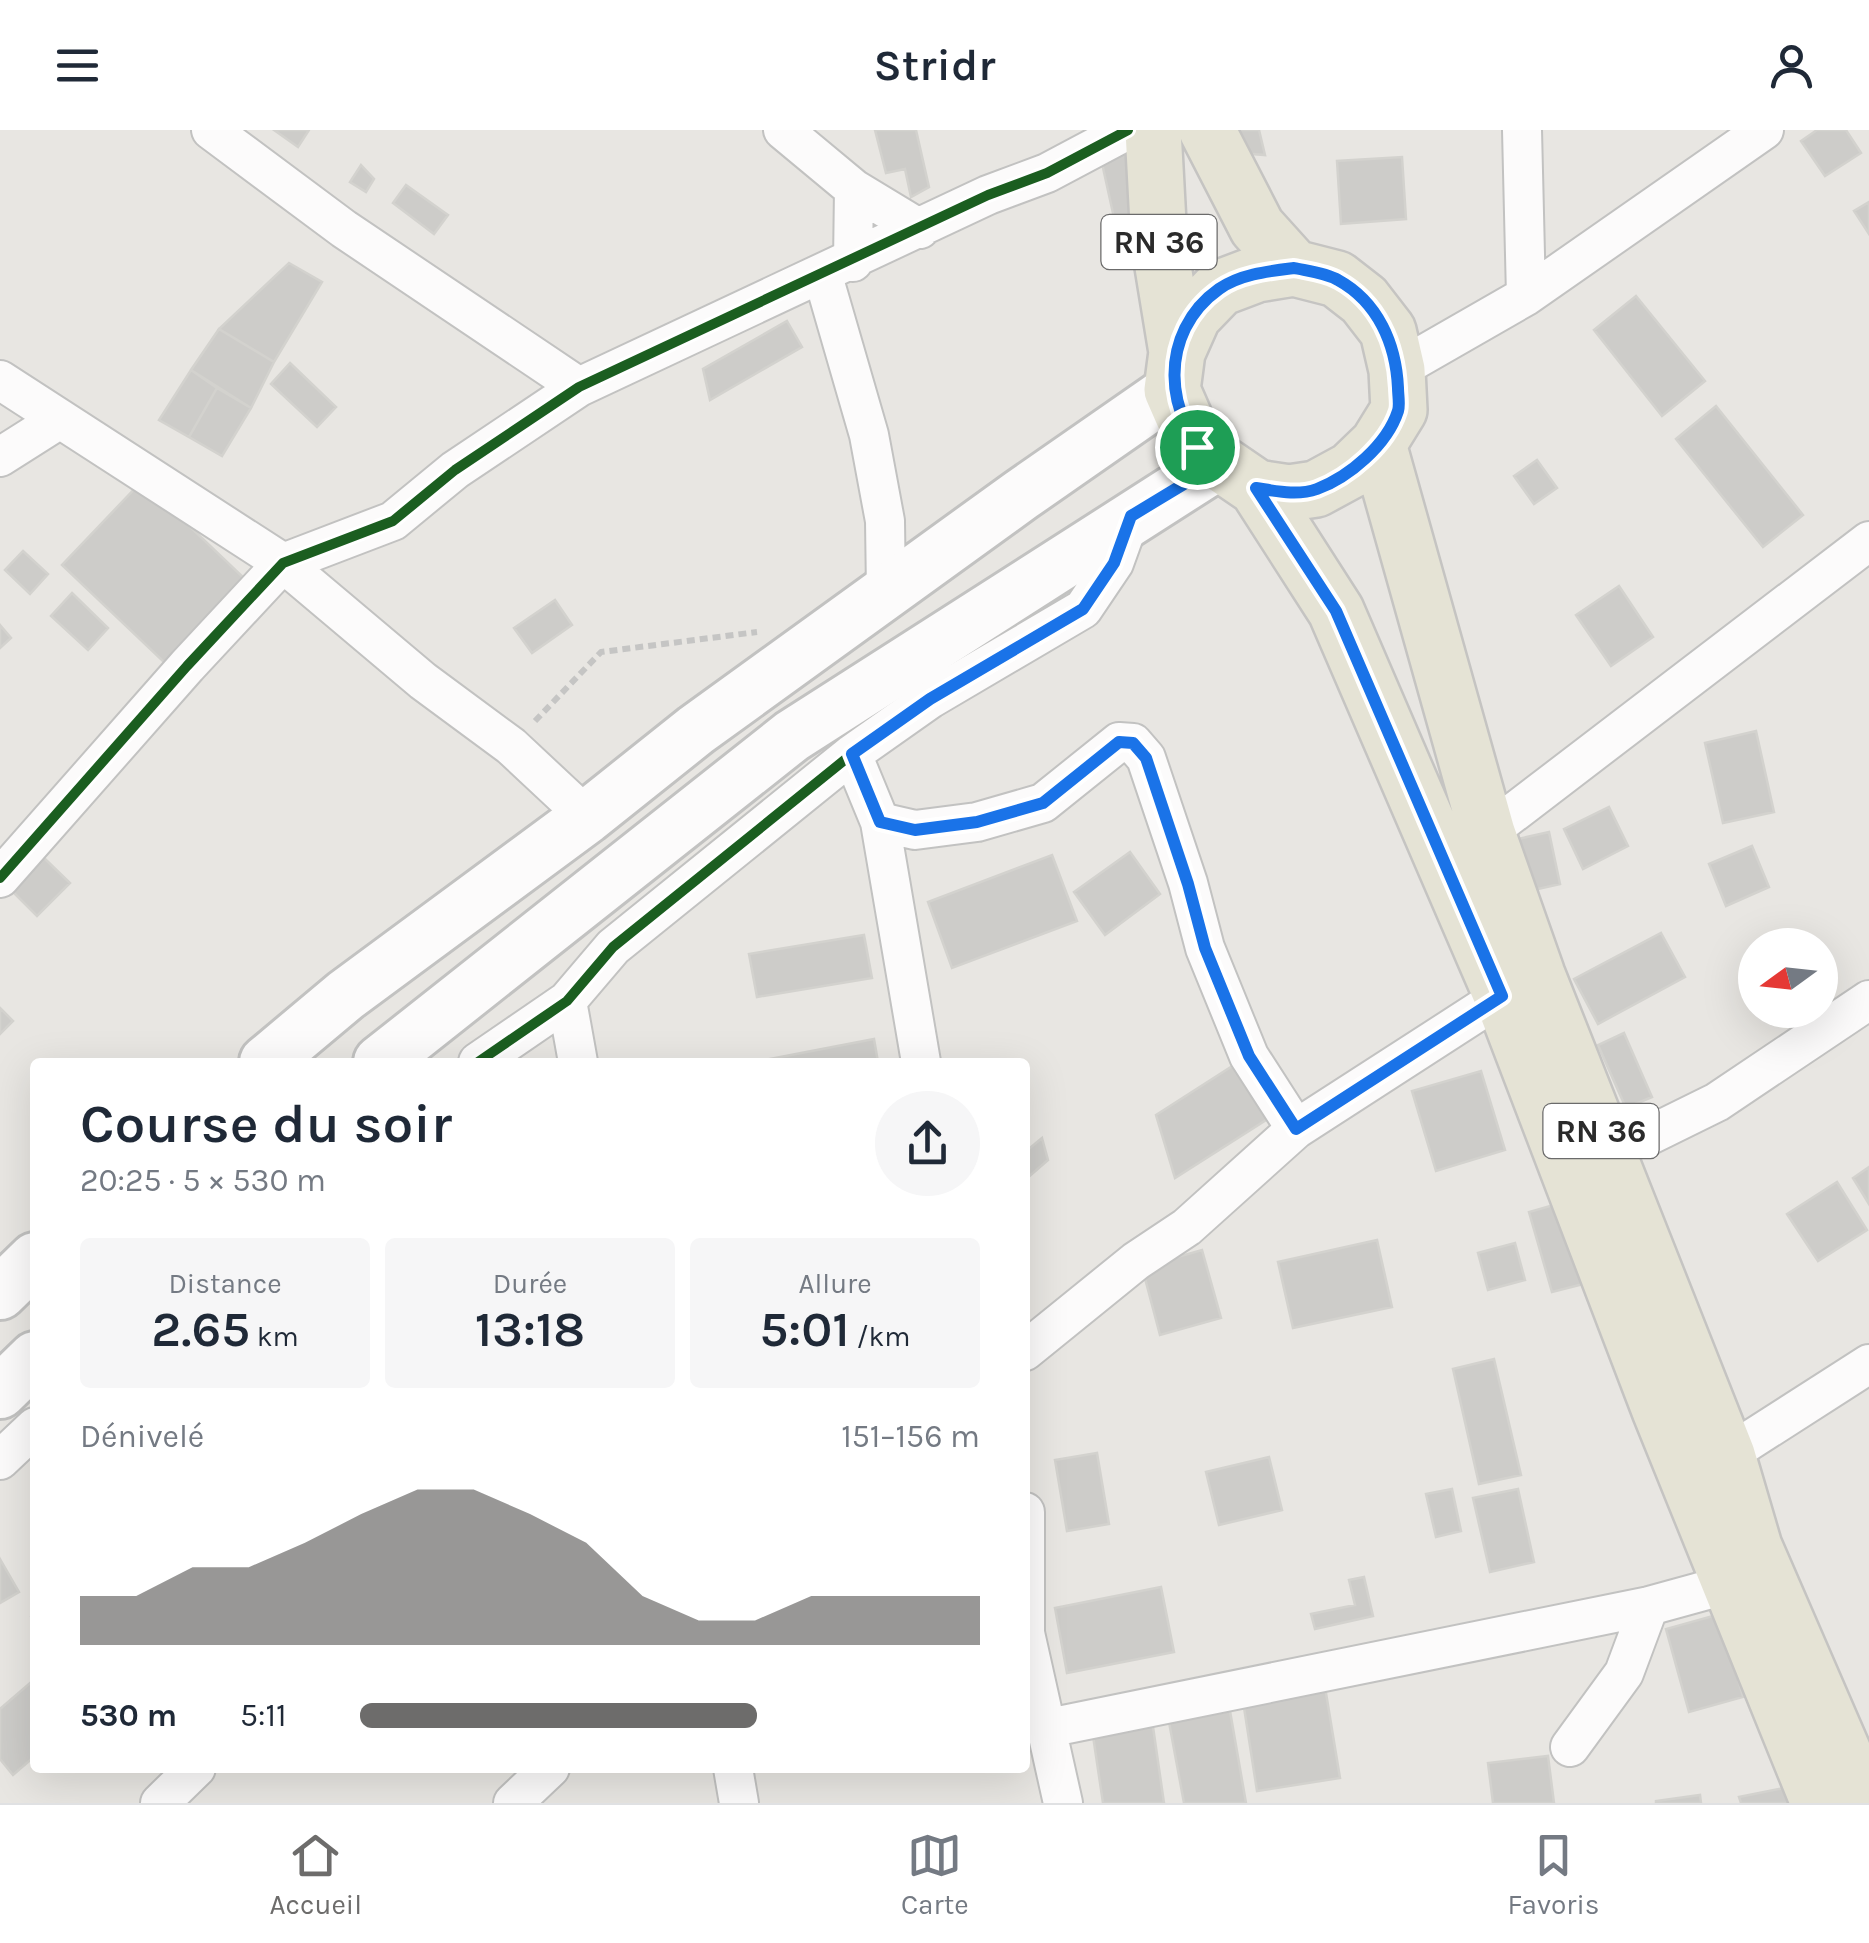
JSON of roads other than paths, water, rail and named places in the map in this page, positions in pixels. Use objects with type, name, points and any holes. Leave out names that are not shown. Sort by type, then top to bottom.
[{"type":"main road","name":"RN 36","points":[[1153,130],[1159,242],[1175,371],[1197,447],[1237,476],[1288,493],[1316,489],[1351,470],[1378,444],[1398,410],[1397,370],[1388,331],[1364,300],[1336,278],[1294,268],[1257,274],[1220,288],[1193,316],[1175,371]]},
{"type":"main road","name":"RN 36","points":[[1206,130],[1257,226],[1294,268]]},
{"type":"main road","points":[[271,1058],[346,995],[1175,371]]},
{"type":"main road","name":"RN 36","points":[[1378,444],[1488,833],[1537,974],[1727,1455],[1754,1547],[1865,1803]]},
{"type":"main road","name":"RN 36","points":[[1237,476],[1336,611],[1502,996],[1729,1584],[1819,1803]]},
{"type":"main road","points":[[385,1058],[792,736],[1131,516],[1237,476]]},
{"type":"main road","points":[[0,1293],[30,1264]]},
{"type":"main road","points":[[0,1392],[30,1363]]},
{"type":"street","points":[[211,130],[344,229],[578,387]]},
{"type":"street","points":[[783,130],[854,189],[920,229]]},
{"type":"street","points":[[0,878],[283,563],[394,521],[456,470],[578,387],[988,196],[1048,173],[1128,130]]},
{"type":"street","points":[[1522,130],[1526,296]]},
{"type":"street","points":[[1397,370],[1526,296],[1764,130]]},
{"type":"street","points":[[854,189],[838,269],[884,521],[886,592]]},
{"type":"street","points":[[0,380],[283,563],[423,681],[511,746],[587,816]]},
{"type":"street","points":[[0,458],[60,419]]},
{"type":"street","points":[[484,1058],[567,1001],[613,947],[852,754],[930,699],[1083,609],[1114,563],[1131,516]]},
{"type":"street","points":[[1488,833],[1869,541]]},
{"type":"street","points":[[880,822],[915,830],[977,822],[1043,803],[1119,742],[1133,743],[1146,758],[1205,948],[1249,1056],[1296,1129]]},
{"type":"street","points":[[852,754],[880,822],[920,1058]]},
{"type":"street","points":[[1030,1347],[1136,1262],[1187,1227],[1296,1129],[1502,996]]},
{"type":"street","points":[[1606,1144],[1646,1137],[1716,1102],[1869,1000]]},
{"type":"street","points":[[567,1001],[577,1058]]},
{"type":"street","points":[[1727,1455],[1869,1364]]},
{"type":"street","points":[[0,1460],[30,1432]]},
{"type":"street","points":[[1048,1728],[1649,1606],[1729,1584]]},
{"type":"street","points":[[1570,1747],[1624,1674],[1649,1606]]},
{"type":"street","points":[[1030,1650],[1064,1803]]},
{"type":"street","points":[[160,1803],[191,1773]]},
{"type":"street","points":[[512,1803],[545,1773]]},
{"type":"street","points":[[734,1773],[739,1803]]}]
